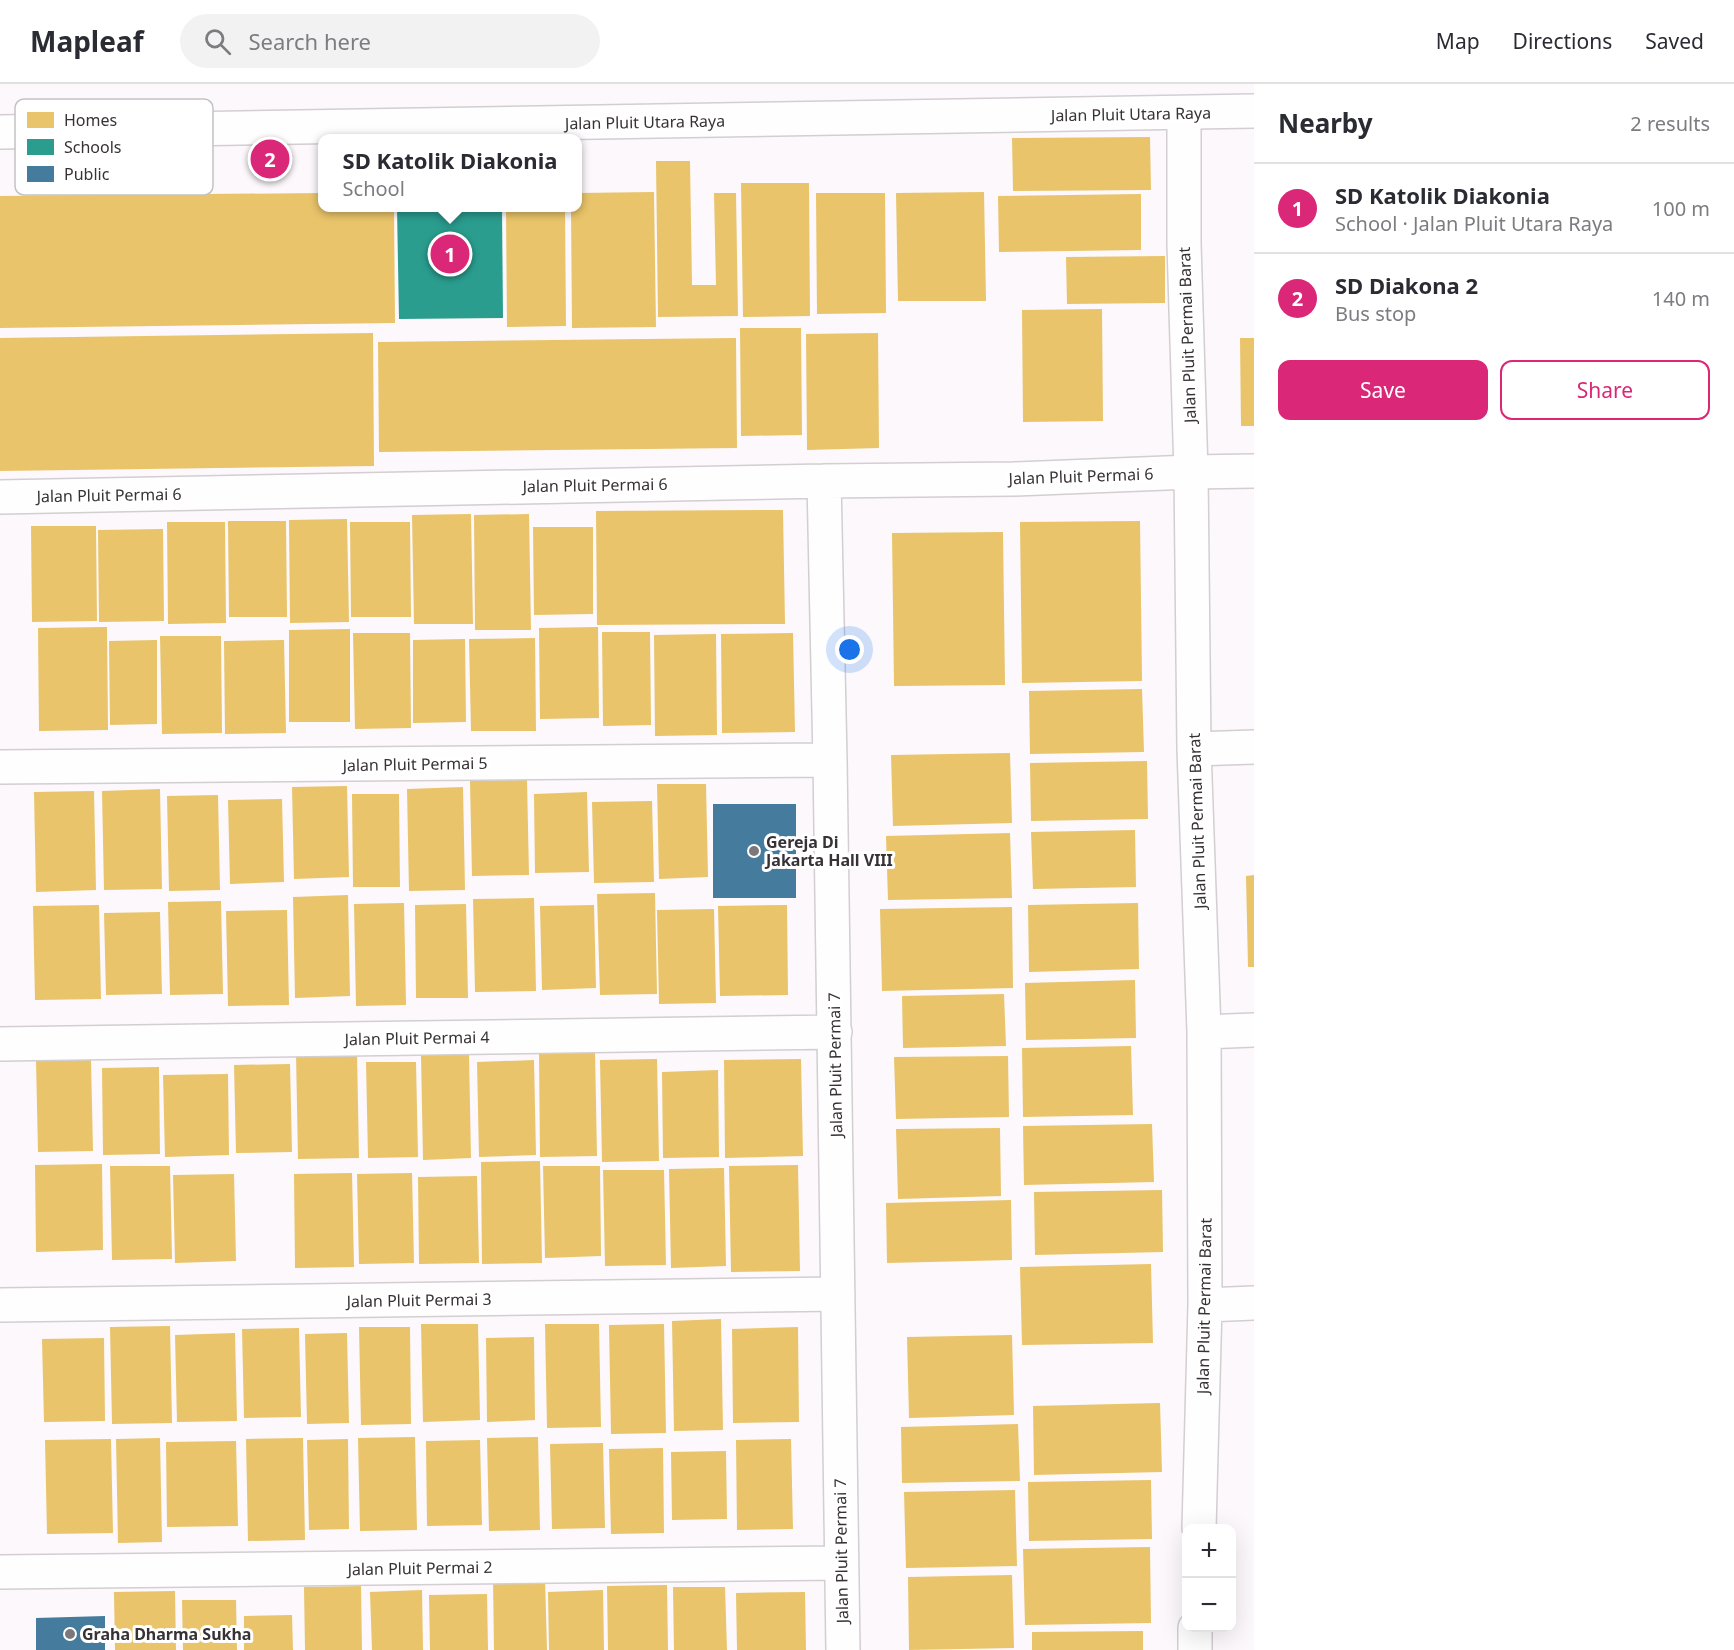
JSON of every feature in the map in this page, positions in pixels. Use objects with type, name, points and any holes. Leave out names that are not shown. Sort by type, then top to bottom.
[{"type":"street","name":"Jalan Pluit Utara Raya","points":[[213,129],[1254,111]]},
{"type":"street","name":"Jalan Pluit Permai Barat","points":[[1184,113],[1184,244],[1191,472],[1194,749],[1204,1032],[1205,1305],[1198,1524]]},
{"type":"street","name":"Jalan Pluit Utara Raya","points":[[0,132],[15,132]]},
{"type":"street","name":"Jalan Pluit Permai 6","points":[[0,497],[1014,479],[1254,471]]},
{"type":"street","name":"Jalan Pluit Permai 7","points":[[824,481],[835,1032],[843,1650]]},
{"type":"street","points":[[1194,749],[1254,747]]},
{"type":"street","name":"Jalan Pluit Permai 5","points":[[0,767],[830,760]]},
{"type":"street","points":[[1204,1032],[1254,1030]]},
{"type":"street","name":"Jalan Pluit Permai 4","points":[[0,1044],[835,1032]]},
{"type":"street","name":"Jalan Pluit Permai 3","points":[[0,1305],[838,1294]]},
{"type":"street","points":[[1205,1305],[1254,1303]]},
{"type":"street","name":"Jalan Pluit Permai 2","points":[[0,1572],[841,1563]]},
{"type":"street","points":[[1195,1650],[1196,1632]]},
{"type":"building: Homes","points":[[1150,137],[1151,190],[1013,191],[1012,138]]},
{"type":"building: Homes","points":[[656,161],[690,161],[692,285],[716,285],[714,193],[736,193],[738,316],[658,317]]},
{"type":"building: Homes","points":[[741,183],[809,183],[810,316],[743,317]]},
{"type":"building: Homes","points":[[654,192],[656,327],[572,328],[571,212],[582,212],[582,193]]},
{"type":"building: Homes","points":[[984,192],[986,301],[898,301],[896,193]]},
{"type":"building: Homes","points":[[318,193],[318,212],[394,212],[395,323],[0,328],[0,196]]},
{"type":"building: Homes","points":[[816,193],[885,193],[886,313],[817,314]]},
{"type":"building: Homes","points":[[1141,194],[1141,250],[999,252],[998,196]]},
{"type":"building: Homes","points":[[506,212],[565,212],[566,326],[507,327]]},
{"type":"building: Homes","points":[[1165,256],[1165,303],[1067,304],[1066,257]]},
{"type":"building: Homes","points":[[1102,309],[1103,421],[1023,422],[1022,310]]},
{"type":"building: Homes","points":[[740,328],[801,328],[802,435],[741,436]]},
{"type":"building: Homes","points":[[373,333],[374,466],[0,471],[0,338]]},
{"type":"building: Homes","points":[[878,333],[879,448],[807,450],[806,334]]},
{"type":"building: Homes","points":[[736,338],[737,448],[379,452],[378,342]]},
{"type":"building: Homes","points":[[1240,338],[1254,338],[1254,426],[1241,426]]},
{"type":"building: Homes","points":[[783,510],[785,624],[597,625],[596,511]]},
{"type":"building: Homes","points":[[471,514],[473,624],[414,624],[412,515]]},
{"type":"building: Homes","points":[[529,514],[531,630],[475,630],[474,515]]},
{"type":"building: Homes","points":[[347,519],[349,622],[290,623],[289,520]]},
{"type":"building: Homes","points":[[228,521],[286,521],[287,617],[229,617]]},
{"type":"building: Homes","points":[[1140,521],[1142,681],[1022,683],[1020,522]]},
{"type":"building: Homes","points":[[167,522],[225,522],[226,623],[168,624]]},
{"type":"building: Homes","points":[[350,522],[410,522],[411,617],[351,617]]},
{"type":"building: Homes","points":[[31,526],[96,526],[97,621],[32,622]]},
{"type":"building: Homes","points":[[533,527],[593,527],[593,614],[534,615]]},
{"type":"building: Homes","points":[[163,529],[164,621],[99,622],[98,530]]},
{"type":"building: Homes","points":[[1003,532],[1005,685],[894,686],[892,533]]},
{"type":"building: Homes","points":[[107,627],[108,730],[39,731],[38,628]]},
{"type":"building: Homes","points":[[598,627],[599,718],[540,719],[539,628]]},
{"type":"building: Homes","points":[[350,629],[350,722],[289,722],[289,630]]},
{"type":"building: Homes","points":[[602,632],[650,632],[651,725],[603,726]]},
{"type":"building: Homes","points":[[353,633],[410,633],[411,728],[355,729]]},
{"type":"building: Homes","points":[[793,633],[795,732],[722,733],[721,634]]},
{"type":"building: Homes","points":[[716,634],[717,735],[655,736],[654,635]]},
{"type":"building: Homes","points":[[160,636],[221,636],[222,733],[162,734]]},
{"type":"building: Homes","points":[[535,638],[536,731],[471,731],[469,639]]},
{"type":"building: Homes","points":[[465,639],[466,722],[413,723],[413,640]]},
{"type":"building: Homes","points":[[157,640],[157,724],[110,725],[109,641]]},
{"type":"building: Homes","points":[[284,640],[286,733],[225,734],[224,641]]},
{"type":"building: Homes","points":[[1142,689],[1144,752],[1030,754],[1029,691]]},
{"type":"building: Homes","points":[[1010,753],[1012,823],[893,826],[891,755]]},
{"type":"building: Homes","points":[[1147,761],[1148,819],[1031,821],[1030,763]]},
{"type":"building: Homes","points":[[527,780],[529,875],[472,876],[470,781]]},
{"type":"building: Homes","points":[[657,784],[706,784],[708,877],[659,879]]},
{"type":"building: Homes","points":[[347,786],[349,877],[294,879],[292,787]]},
{"type":"building: Homes","points":[[463,787],[465,890],[409,891],[407,789]]},
{"type":"building: Homes","points":[[160,789],[162,889],[104,890],[102,791]]},
{"type":"building: Homes","points":[[94,791],[96,890],[36,892],[34,792]]},
{"type":"building: Homes","points":[[587,792],[589,872],[535,873],[534,794]]},
{"type":"building: Homes","points":[[352,794],[399,794],[400,887],[353,887]]},
{"type":"building: Homes","points":[[218,795],[220,890],[169,891],[167,796]]},
{"type":"building: Homes","points":[[282,799],[284,882],[230,884],[228,800]]},
{"type":"building: Homes","points":[[652,801],[654,882],[594,883],[592,802]]},
{"type":"building: Homes","points":[[1135,830],[1136,887],[1033,889],[1031,832]]},
{"type":"building: Homes","points":[[1010,833],[1012,898],[888,900],[886,836]]},
{"type":"building: Homes","points":[[1254,875],[1254,967],[1248,967],[1246,876]]},
{"type":"building: Homes","points":[[655,893],[657,994],[600,995],[597,894]]},
{"type":"building: Homes","points":[[348,895],[350,996],[295,998],[293,897]]},
{"type":"building: Homes","points":[[534,898],[536,991],[475,992],[473,899]]},
{"type":"building: Homes","points":[[221,901],[223,994],[170,995],[168,902]]},
{"type":"building: Homes","points":[[404,903],[406,1005],[356,1006],[354,904]]},
{"type":"building: Homes","points":[[1138,903],[1139,969],[1029,972],[1028,905]]},
{"type":"building: Homes","points":[[466,904],[468,998],[416,998],[415,905]]},
{"type":"building: Homes","points":[[99,905],[101,999],[35,1000],[33,906]]},
{"type":"building: Homes","points":[[594,905],[596,988],[542,990],[540,906]]},
{"type":"building: Homes","points":[[787,905],[788,995],[720,996],[718,906]]},
{"type":"building: Homes","points":[[1012,907],[1013,988],[882,991],[880,909]]},
{"type":"building: Homes","points":[[714,909],[716,1003],[659,1004],[657,910]]},
{"type":"building: Homes","points":[[287,910],[289,1005],[228,1006],[226,911]]},
{"type":"building: Homes","points":[[160,912],[162,994],[106,995],[104,913]]},
{"type":"building: Homes","points":[[1135,980],[1136,1038],[1026,1040],[1025,983]]},
{"type":"building: Homes","points":[[1004,994],[1006,1046],[903,1048],[902,996]]},
{"type":"building: Homes","points":[[1131,1046],[1133,1115],[1023,1117],[1022,1048]]},
{"type":"building: Homes","points":[[595,1051],[597,1156],[540,1157],[539,1052]]},
{"type":"building: Homes","points":[[357,1052],[359,1158],[298,1159],[296,1053]]},
{"type":"building: Homes","points":[[469,1054],[471,1158],[423,1160],[421,1055]]},
{"type":"building: Homes","points":[[1008,1056],[1009,1117],[896,1119],[894,1057]]},
{"type":"building: Homes","points":[[657,1059],[659,1161],[602,1162],[600,1060]]},
{"type":"building: Homes","points":[[801,1059],[803,1156],[725,1158],[724,1060]]},
{"type":"building: Homes","points":[[36,1060],[91,1060],[93,1151],[38,1152]]},
{"type":"building: Homes","points":[[534,1060],[536,1155],[479,1157],[477,1062]]},
{"type":"building: Homes","points":[[366,1062],[416,1062],[418,1157],[368,1158]]},
{"type":"building: Homes","points":[[290,1064],[292,1152],[236,1153],[234,1065]]},
{"type":"building: Homes","points":[[159,1067],[160,1154],[103,1155],[102,1068]]},
{"type":"building: Homes","points":[[718,1070],[719,1157],[663,1158],[662,1072]]},
{"type":"building: Homes","points":[[228,1074],[229,1155],[165,1157],[163,1075]]},
{"type":"building: Homes","points":[[1152,1124],[1154,1182],[1024,1185],[1023,1126]]},
{"type":"building: Homes","points":[[1000,1128],[1001,1196],[898,1199],[896,1129]]},
{"type":"building: Homes","points":[[540,1161],[542,1263],[482,1264],[481,1162]]},
{"type":"building: Homes","points":[[102,1164],[103,1250],[36,1252],[35,1165]]},
{"type":"building: Homes","points":[[798,1165],[800,1271],[731,1272],[729,1166]]},
{"type":"building: Homes","points":[[110,1166],[170,1166],[172,1259],[112,1260]]},
{"type":"building: Homes","points":[[543,1166],[600,1166],[601,1256],[545,1258]]},
{"type":"building: Homes","points":[[724,1168],[726,1266],[671,1268],[669,1169]]},
{"type":"building: Homes","points":[[603,1170],[664,1170],[666,1265],[605,1266]]},
{"type":"building: Homes","points":[[352,1173],[354,1267],[295,1268],[294,1174]]},
{"type":"building: Homes","points":[[412,1173],[414,1263],[359,1264],[357,1174]]},
{"type":"building: Homes","points":[[234,1174],[236,1261],[175,1263],[173,1175]]},
{"type":"building: Homes","points":[[477,1176],[479,1263],[419,1264],[418,1177]]},
{"type":"building: Homes","points":[[1162,1190],[1163,1252],[1035,1255],[1034,1192]]},
{"type":"building: Homes","points":[[1011,1200],[1012,1260],[887,1263],[886,1203]]},
{"type":"building: Homes","points":[[1151,1264],[1153,1343],[1022,1345],[1020,1267]]},
{"type":"building: Homes","points":[[721,1319],[723,1430],[674,1431],[672,1321]]},
{"type":"building: Homes","points":[[421,1324],[478,1324],[480,1420],[423,1422]]},
{"type":"building: Homes","points":[[545,1324],[599,1324],[601,1427],[547,1428]]},
{"type":"building: Homes","points":[[664,1324],[666,1433],[611,1434],[609,1325]]},
{"type":"building: Homes","points":[[170,1326],[172,1423],[112,1424],[110,1327]]},
{"type":"building: Homes","points":[[359,1327],[410,1327],[411,1424],[361,1425]]},
{"type":"building: Homes","points":[[798,1327],[799,1422],[733,1423],[732,1329]]},
{"type":"building: Homes","points":[[299,1328],[301,1417],[244,1418],[242,1329]]},
{"type":"building: Homes","points":[[235,1333],[237,1421],[177,1422],[175,1335]]},
{"type":"building: Homes","points":[[347,1333],[349,1423],[307,1424],[305,1334]]},
{"type":"building: Homes","points":[[1012,1335],[1014,1415],[909,1418],[907,1337]]},
{"type":"building: Homes","points":[[534,1337],[535,1420],[487,1422],[486,1338]]},
{"type":"building: Homes","points":[[104,1338],[105,1421],[44,1422],[42,1339]]},
{"type":"building: Homes","points":[[1160,1403],[1162,1472],[1034,1475],[1033,1406]]},
{"type":"building: Homes","points":[[1018,1424],[1020,1481],[902,1483],[901,1427]]},
{"type":"building: Homes","points":[[415,1437],[417,1530],[360,1531],[358,1438]]},
{"type":"building: Homes","points":[[538,1437],[540,1530],[489,1531],[487,1438]]},
{"type":"building: Homes","points":[[160,1438],[162,1542],[118,1543],[116,1439]]},
{"type":"building: Homes","points":[[303,1438],[305,1540],[248,1541],[246,1439]]},
{"type":"building: Homes","points":[[111,1439],[113,1533],[47,1534],[45,1440]]},
{"type":"building: Homes","points":[[348,1439],[349,1529],[309,1530],[307,1440]]},
{"type":"building: Homes","points":[[791,1439],[793,1529],[737,1530],[736,1440]]},
{"type":"building: Homes","points":[[480,1440],[482,1525],[427,1526],[426,1441]]},
{"type":"building: Homes","points":[[236,1441],[238,1526],[167,1527],[166,1442]]},
{"type":"building: Homes","points":[[603,1443],[605,1528],[552,1529],[550,1444]]},
{"type":"building: Homes","points":[[663,1448],[664,1533],[611,1534],[609,1449]]},
{"type":"building: Homes","points":[[726,1451],[727,1519],[672,1520],[671,1452]]},
{"type":"building: Homes","points":[[1151,1480],[1152,1539],[1029,1541],[1028,1482]]},
{"type":"building: Homes","points":[[1015,1490],[1017,1566],[906,1568],[904,1492]]},
{"type":"building: Homes","points":[[1150,1547],[1151,1623],[1025,1625],[1023,1549]]},
{"type":"building: Homes","points":[[1012,1575],[1014,1648],[909,1650],[908,1577]]},
{"type":"building: Homes","points":[[545,1578],[547,1650],[494,1650],[493,1579]]},
{"type":"building: Homes","points":[[667,1585],[668,1650],[608,1650],[607,1586]]},
{"type":"building: Homes","points":[[361,1586],[362,1650],[305,1650],[304,1587]]},
{"type":"building: Homes","points":[[673,1587],[725,1587],[727,1650],[674,1650]]},
{"type":"building: Homes","points":[[422,1590],[423,1650],[372,1650],[370,1592]]},
{"type":"building: Homes","points":[[603,1590],[604,1650],[549,1650],[548,1592]]},
{"type":"building: Homes","points":[[175,1591],[176,1650],[115,1650],[114,1592]]},
{"type":"building: Homes","points":[[805,1592],[806,1650],[737,1650],[736,1593]]},
{"type":"building: Homes","points":[[487,1594],[488,1650],[430,1650],[429,1595]]},
{"type":"building: Homes","points":[[182,1600],[236,1600],[237,1650],[183,1650]]},
{"type":"building: Homes","points":[[292,1615],[293,1650],[244,1650],[244,1616]]},
{"type":"building: Homes","points":[[1143,1631],[1143,1650],[1032,1650],[1032,1632]]},
{"type":"building: Schools","points":[[397,212],[502,212],[503,318],[399,319]]},
{"type":"building: Public","name":"Gereja Di Jakarta Hall VIII","points":[[713,804],[796,804],[796,898],[713,898]]},
{"type":"building: Public","name":"Graha Dharma Sukha","points":[[105,1616],[105,1650],[36,1650],[36,1618]]},
{"type":"place","name":"SD Diakona 2","points":[[270,159]]},
{"type":"place","name":"SD Katolik Diakonia","points":[[450,254]]},
{"type":"place","name":"Gereja Di Jakarta Hall VIII","points":[[754,851]]},
{"type":"place","name":"Graha Dharma Sukha","points":[[70,1634]]}]
